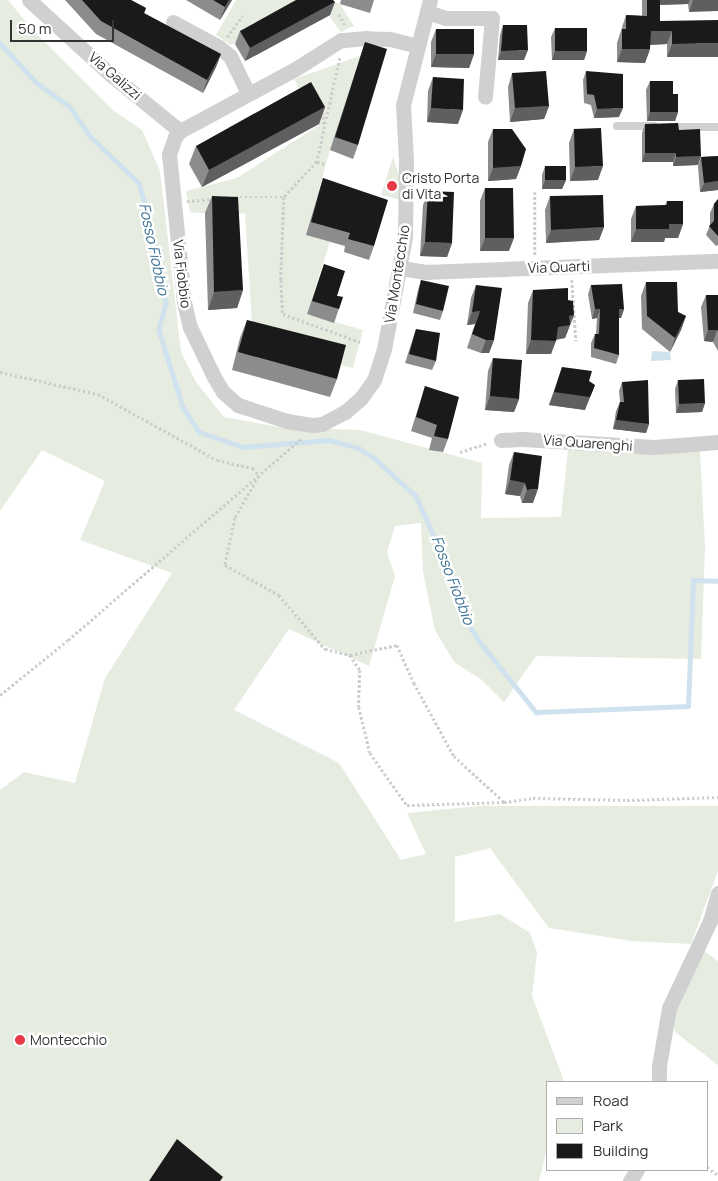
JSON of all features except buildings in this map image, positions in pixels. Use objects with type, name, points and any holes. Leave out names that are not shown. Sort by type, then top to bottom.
[{"type":"street","name":"Via Galizzi","points":[[30,0],[110,74],[180,131]]},
{"type":"street","points":[[428,6],[446,18],[492,18],[485,97]]},
{"type":"street","name":"Via Montecchio","points":[[310,430],[345,412],[361,398],[374,380],[384,349],[405,237],[407,201],[404,105],[428,6]]},
{"type":"street","points":[[174,22],[219,47],[230,56],[248,93]]},
{"type":"street","points":[[180,131],[297,68],[341,40],[389,38],[418,46]]},
{"type":"street","name":"Via Fiobbio","points":[[180,131],[175,137],[169,154],[186,310],[190,327],[223,392],[238,405],[310,430]]},
{"type":"street","name":"Via Quarti","points":[[400,268],[425,272],[718,261]]},
{"type":"street","name":"Via Quarenghi","points":[[501,440],[522,439],[654,447],[718,442]]},
{"type":"street","points":[[659,1081],[659,1066],[669,1008],[710,921],[718,893]]},
{"type":"lane","points":[[617,126],[718,127]]},
{"type":"path","points":[[219,47],[242,16]]},
{"type":"path","points":[[341,40],[340,65],[317,162],[284,197],[281,280],[283,314],[360,342]]},
{"type":"path","points":[[320,105],[325,128]]},
{"type":"path","points":[[317,162],[326,164]]},
{"type":"path","points":[[535,192],[535,267]]},
{"type":"path","points":[[229,198],[284,197]]},
{"type":"path","points":[[174,203],[220,199]]},
{"type":"path","points":[[571,266],[576,341]]},
{"type":"path","points":[[0,372],[98,394],[217,460],[253,468],[259,476]]},
{"type":"path","points":[[0,695],[68,640],[310,430]]},
{"type":"path","points":[[460,452],[475,445],[501,440]]},
{"type":"path","points":[[259,476],[235,518],[225,565],[279,595],[325,649],[350,655],[397,645],[414,683],[454,756],[504,802]]},
{"type":"path","points":[[350,655],[360,670],[359,707],[370,753],[407,805],[504,802],[533,798],[627,800],[718,797]]},
{"type":"green space","points":[[0,0],[8,0],[30,27],[114,111],[142,130],[160,171],[181,352],[196,382],[224,417],[279,427],[360,430],[482,463],[481,518],[561,517],[568,450],[700,450],[705,547],[701,659],[536,656],[504,702],[482,680],[454,662],[435,630],[423,572],[421,523],[395,526],[387,552],[395,576],[369,666],[289,629],[234,710],[339,763],[401,860],[426,854],[407,813],[479,806],[718,806],[718,871],[691,944],[632,941],[549,928],[490,848],[455,857],[455,922],[500,914],[530,933],[537,952],[532,996],[563,1078],[562,1081],[546,1081],[546,1152],[539,1181],[0,1181],[0,790],[24,772],[75,783],[105,678],[172,573],[80,540],[105,481],[42,450],[0,511]]},
{"type":"green space","points":[[236,0],[305,0],[231,45],[216,35]]},
{"type":"green space","points":[[317,0],[330,0],[340,4],[354,26],[341,32]]},
{"type":"green space","points":[[360,56],[330,150],[306,235],[330,242],[307,314],[363,330],[353,368],[240,338],[252,324],[245,213],[231,215],[190,212],[186,191],[237,178],[319,125],[294,79]]},
{"type":"green space","points":[[393,157],[407,201],[381,195]]},
{"type":"green space","points":[[697,946],[718,961],[718,1065],[675,1032],[669,1008]]},
{"type":"water","points":[[652,351],[670,352],[671,360],[651,361]]},
{"type":"waterway","name":"Fosso Fiobbio","points":[[0,43],[36,82],[70,107],[92,138],[139,183],[152,229],[166,303],[159,330],[183,407],[199,432],[243,447],[329,440],[359,448],[374,458],[416,496],[434,536],[443,548],[452,571],[463,615],[480,642],[536,712],[688,706],[693,580],[718,581]]},
{"type":"place","name":"Cristo Porta di Vita","points":[[392,186]]},
{"type":"place","name":"Montecchio","points":[[20,1040]]}]
